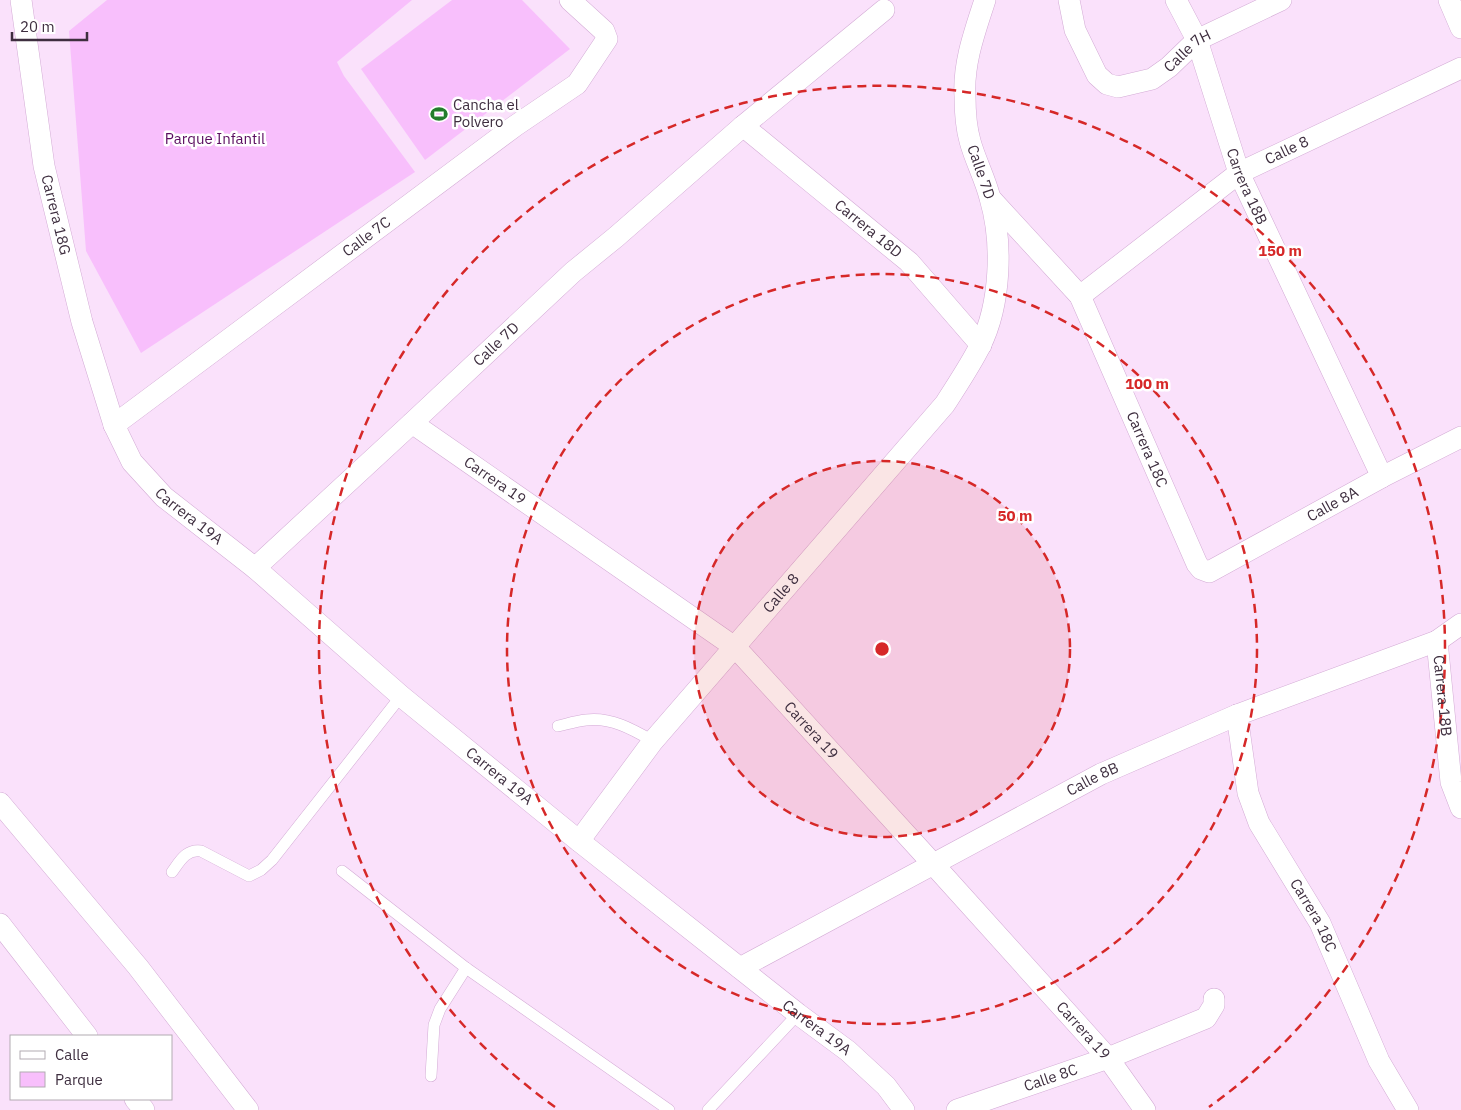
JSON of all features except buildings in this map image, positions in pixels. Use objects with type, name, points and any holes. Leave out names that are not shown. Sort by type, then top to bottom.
[{"type":"street","name":"Carrera 18G","points":[[21,0],[44,166],[82,322],[114,425]]},
{"type":"street","name":"Calle 7C","points":[[114,425],[515,126],[577,84],[607,39],[604,31],[570,0]]},
{"type":"street","name":"Calle 7D","points":[[981,345],[990,321],[998,276],[998,242],[991,198],[969,140],[964,94],[970,47],[985,0]]},
{"type":"street","name":"Calle 7H","points":[[1069,0],[1075,30],[1097,75],[1107,84],[1118,87],[1152,79],[1169,67],[1197,40],[1281,0]]},
{"type":"street","name":"Carrera 18B","points":[[1176,0],[1197,40],[1239,173],[1382,477]]},
{"type":"street","points":[[1448,0],[1461,28]]},
{"type":"street","name":"Calle 7D","points":[[255,568],[573,272],[743,126],[884,10]]},
{"type":"street","name":"Calle 8","points":[[1080,296],[1239,173],[1461,68]]},
{"type":"street","name":"Carrera 18D","points":[[743,126],[909,262],[981,345]]},
{"type":"street","name":"Carrera 18C","points":[[991,198],[1080,296],[1197,564],[1205,571]]},
{"type":"street","name":"Calle 8","points":[[578,841],[654,741],[945,404],[981,345]]},
{"type":"street","name":"Carrera 19","points":[[412,423],[736,648],[1108,1058],[1145,1110]]},
{"type":"street","name":"Carrera 19A","points":[[114,425],[132,462],[164,497],[255,568],[402,696],[578,841],[848,1051],[886,1086],[904,1110]]},
{"type":"street","name":"Calle 8A","points":[[1205,571],[1209,572],[1382,477],[1461,437]]},
{"type":"street","name":"Calle 8B","points":[[740,968],[1101,774],[1237,715],[1437,641],[1461,624]]},
{"type":"street","name":"Carrera 18B","points":[[1437,641],[1451,782],[1461,808]]},
{"type":"street","name":"Carrera 18C","points":[[1237,715],[1248,793],[1259,823],[1320,923],[1379,1061],[1408,1110]]},
{"type":"street","points":[[0,803],[138,967],[248,1110]]},
{"type":"street","points":[[0,924],[86,1035]]},
{"type":"street","name":"Calle 8C","points":[[957,1110],[1108,1058],[1206,1018],[1214,1005],[1214,999]]},
{"type":"street","points":[[136,1100],[144,1110]]},
{"type":"lane","points":[[172,872],[183,856],[195,850],[201,850],[249,876],[261,870],[272,860],[402,696]]},
{"type":"lane","points":[[558,726],[585,720],[608,720],[630,728],[654,741]]},
{"type":"lane","points":[[342,872],[466,968],[669,1110]]},
{"type":"lane","points":[[431,1076],[434,1025],[440,1009],[466,968]]},
{"type":"lane","points":[[708,1110],[798,1014]]},
{"type":"green space","name":"Parque Infantil","points":[[107,0],[412,0],[337,62],[344,76],[415,172],[141,353],[86,251],[69,31]]},
{"type":"green space","name":"Cancha el Polvero","points":[[452,0],[522,0],[570,49],[425,160],[361,69]]},
{"type":"place","name":"Cancha el Polvero","points":[[439,114]]}]
